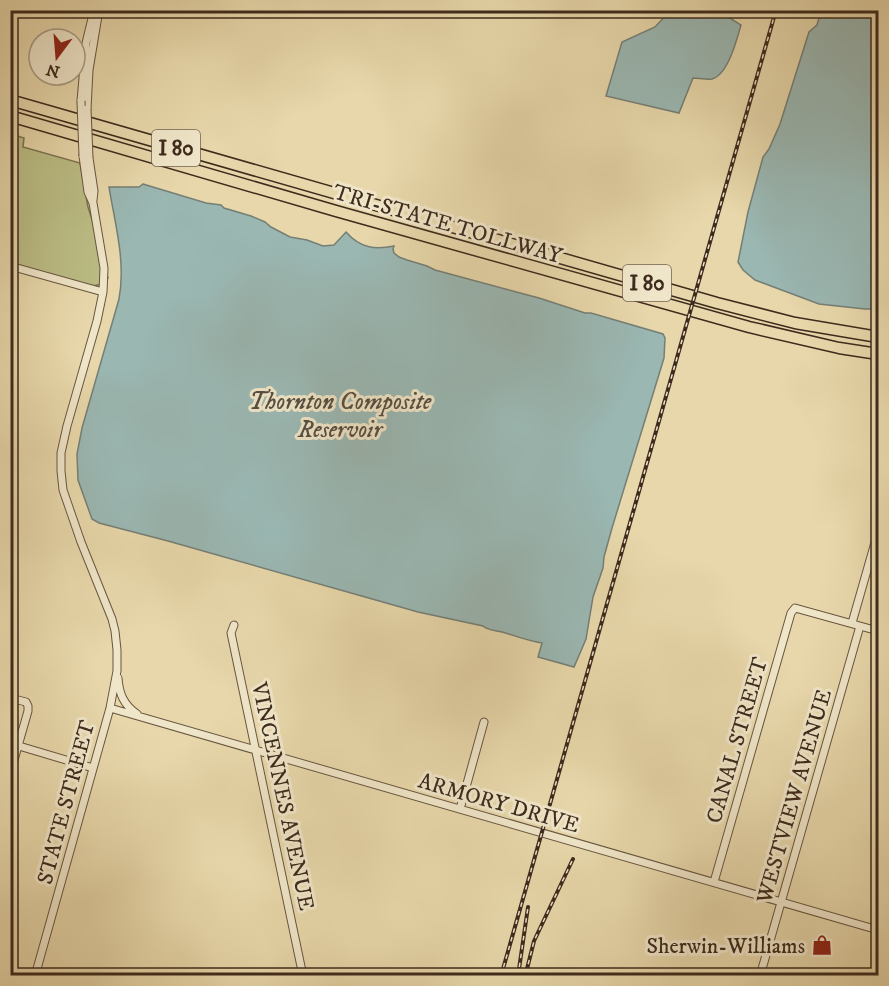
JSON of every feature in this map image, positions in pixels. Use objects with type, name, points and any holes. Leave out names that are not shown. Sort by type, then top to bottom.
[{"type":"highway","name":"TRI-STATE TOLLWAY","points":[[10,100],[687,295],[795,323],[879,337]]},
{"type":"highway","name":"TRI-STATE TOLLWAY","points":[[10,116],[413,233],[749,327],[839,348],[879,354]]},
{"type":"highway","points":[[795,323],[879,330]]},
{"type":"street","points":[[94,10],[86,43],[81,101],[88,192],[93,203],[104,268],[103,292],[67,426],[61,453],[61,471],[63,490],[111,619],[117,650],[120,694],[125,704],[142,717]]},
{"type":"street","points":[[86,157],[89,70],[99,10]]},
{"type":"street","points":[[10,266],[103,292]]},
{"type":"street","name":"WESTVIEW AVENUE","points":[[760,975],[856,625],[879,532]]},
{"type":"street","name":"CANAL STREET","points":[[714,882],[791,613],[795,608],[856,625]]},
{"type":"street","name":"VINCENNES AVENUE","points":[[234,625],[231,633],[303,975]]},
{"type":"street","points":[[856,625],[879,631]]},
{"type":"street","name":"STATE STREET","points":[[35,975],[110,708],[117,671]]},
{"type":"street","points":[[10,698],[26,702],[28,706],[10,774]]},
{"type":"street","name":"ARMORY DRIVE","points":[[110,708],[879,930]]},
{"type":"street","points":[[460,809],[484,722]]},
{"type":"street","points":[[19,746],[93,768]]},
{"type":"green space","points":[[11,134],[24,138],[23,147],[80,163],[88,207],[108,278],[98,285],[90,286],[11,263]]},
{"type":"water","points":[[670,11],[713,11],[722,13],[741,25],[731,56],[723,71],[712,79],[693,78],[679,113],[606,96],[622,42],[655,27]]},
{"type":"water","points":[[821,11],[878,11],[878,309],[819,304],[755,280],[743,270],[738,262],[748,212],[763,157],[780,124],[809,32],[817,25]]},
{"type":"water","name":"Thornton Composite Reservoir","points":[[143,184],[206,203],[221,205],[265,222],[290,237],[323,246],[334,245],[346,232],[362,245],[380,248],[394,246],[394,253],[399,257],[435,270],[663,334],[665,338],[664,358],[612,528],[603,568],[593,597],[586,639],[574,667],[538,657],[542,643],[490,630],[483,626],[418,612],[99,523],[92,519],[78,480],[77,454],[121,285],[119,243],[109,187],[139,187]]},
{"type":"railway","points":[[501,976],[776,10]]},
{"type":"railway","points":[[526,973],[534,941],[573,859]]},
{"type":"railway","points":[[518,976],[528,907]]},
{"type":"place","name":"Sherwin-Williams","points":[[822,945]]}]
